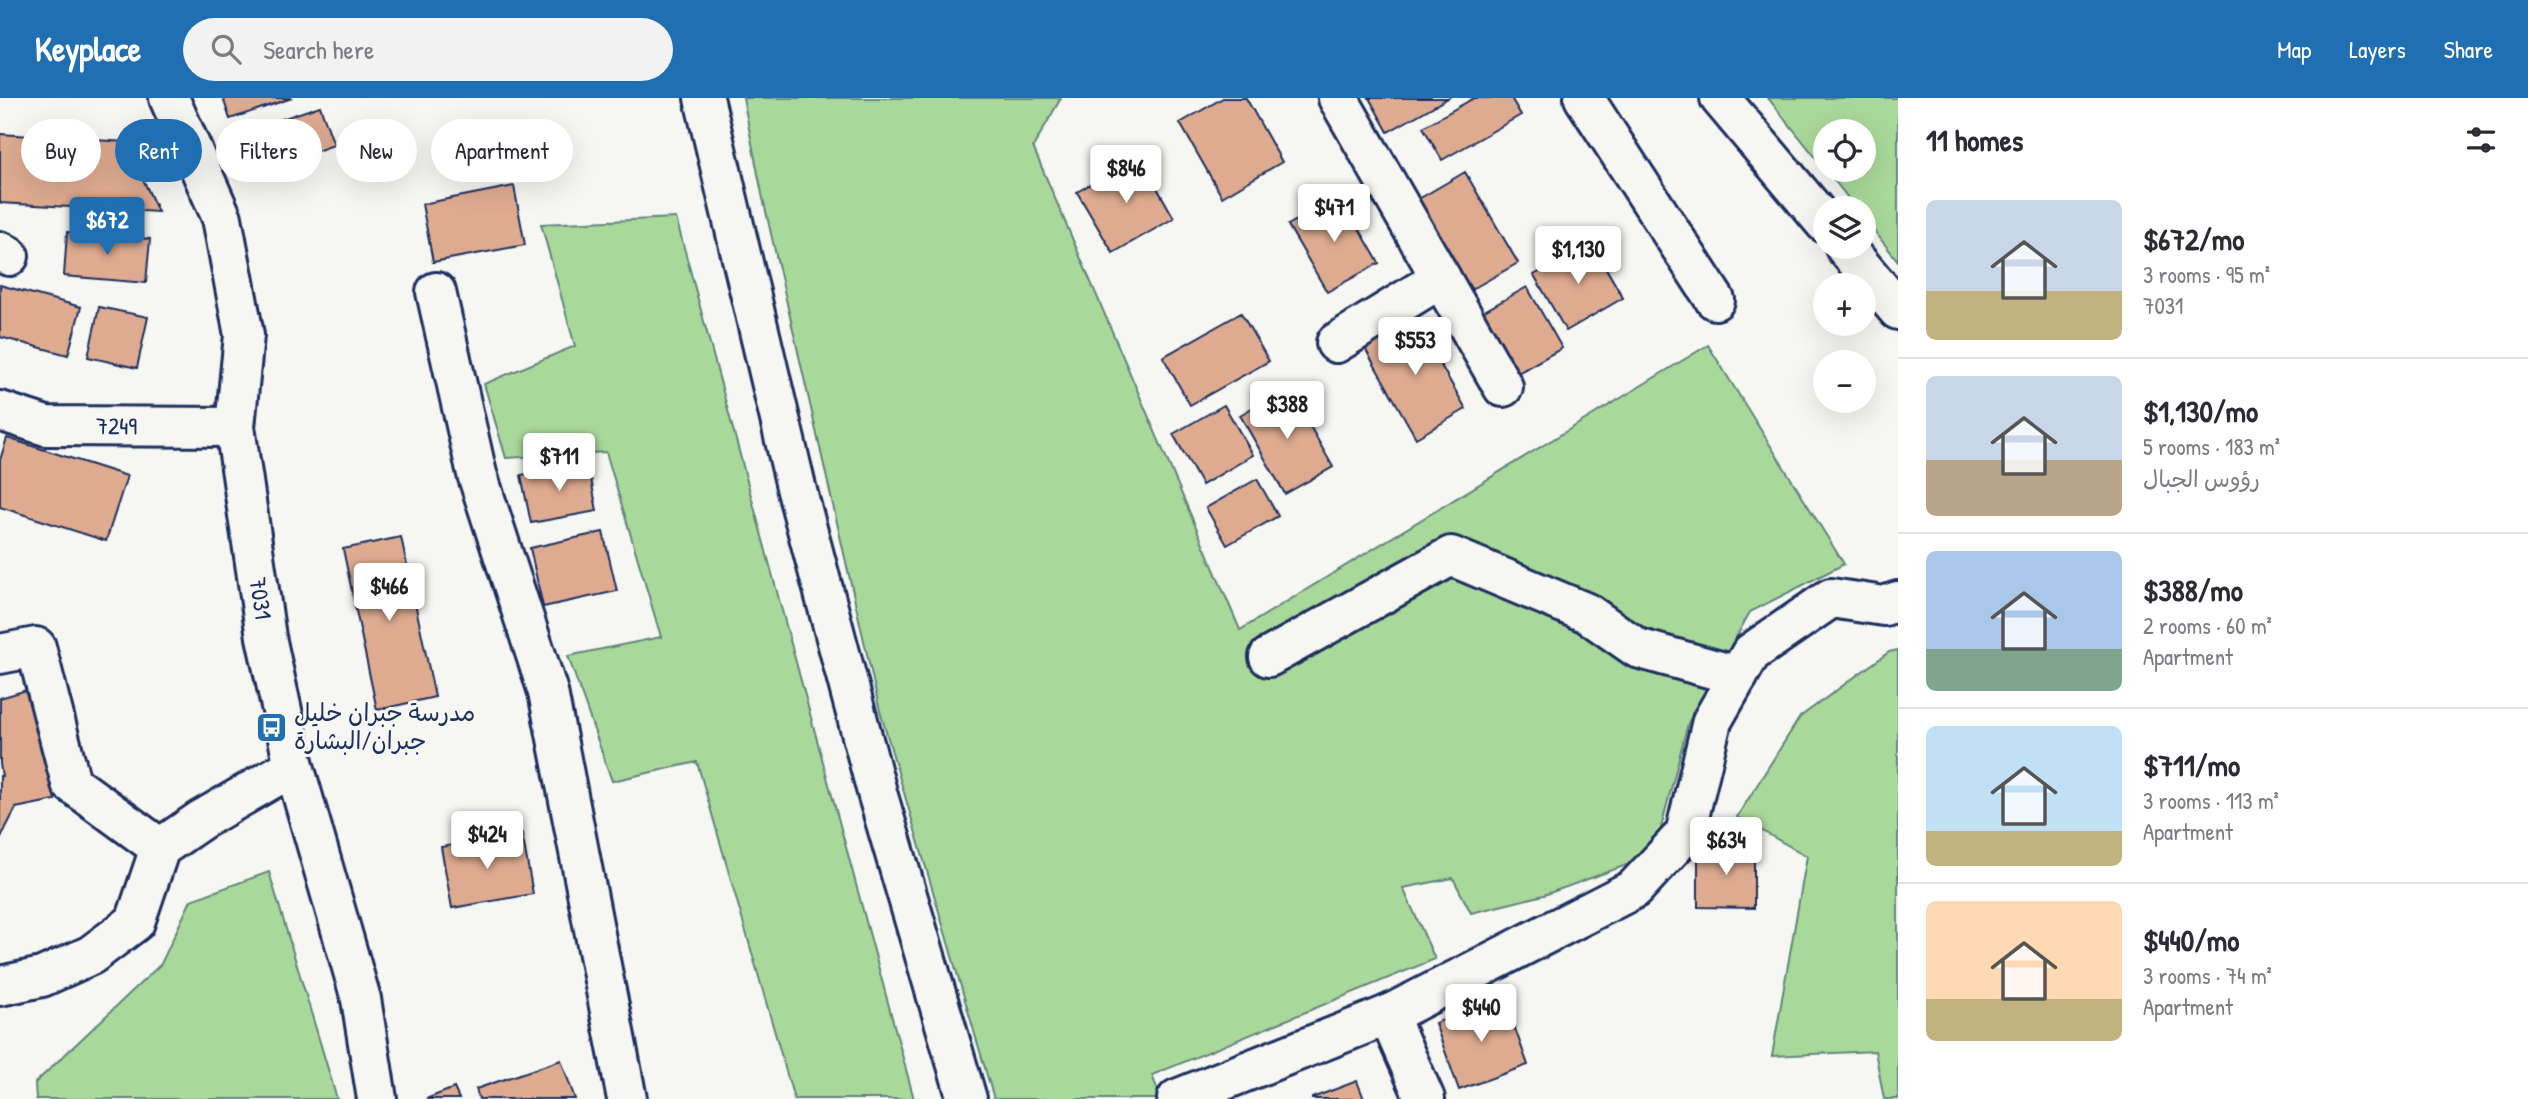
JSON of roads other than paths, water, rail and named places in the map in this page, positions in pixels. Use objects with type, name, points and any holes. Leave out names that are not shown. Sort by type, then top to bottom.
[{"type":"street","name":"7031","points":[[169,98],[222,218],[244,335],[236,426],[265,638],[294,766],[361,999],[377,1099]]},
{"type":"street","points":[[704,98],[797,491],[878,796],[967,1099]]},
{"type":"street","points":[[1338,98],[1503,387]]},
{"type":"street","points":[[1584,98],[1715,300]]},
{"type":"street","points":[[1720,98],[1813,209]]},
{"type":"street","points":[[1855,259],[1898,310]]},
{"type":"street","points":[[1336,343],[1441,278]]},
{"type":"street","points":[[436,292],[477,474],[548,692],[627,1099]]},
{"type":"street","name":"7249","points":[[0,411],[46,426],[236,426]]},
{"type":"street","points":[[1269,657],[1451,556],[1587,613],[1637,648],[1738,676]]},
{"type":"street","points":[[1177,1099],[1388,1015],[1634,889],[1685,834],[1712,721],[1751,653],[1831,598],[1884,606],[1898,601]]},
{"type":"street","points":[[0,654],[37,647],[71,783],[160,848]]},
{"type":"street","points":[[0,986],[42,977],[91,955],[135,922],[160,848],[201,820],[294,766]]},
{"type":"street","points":[[1388,1015],[1426,1099]]},
{"type":"place","name":"مدرسة جبران خليل جبران/البشارة","points":[[271,727]]}]
